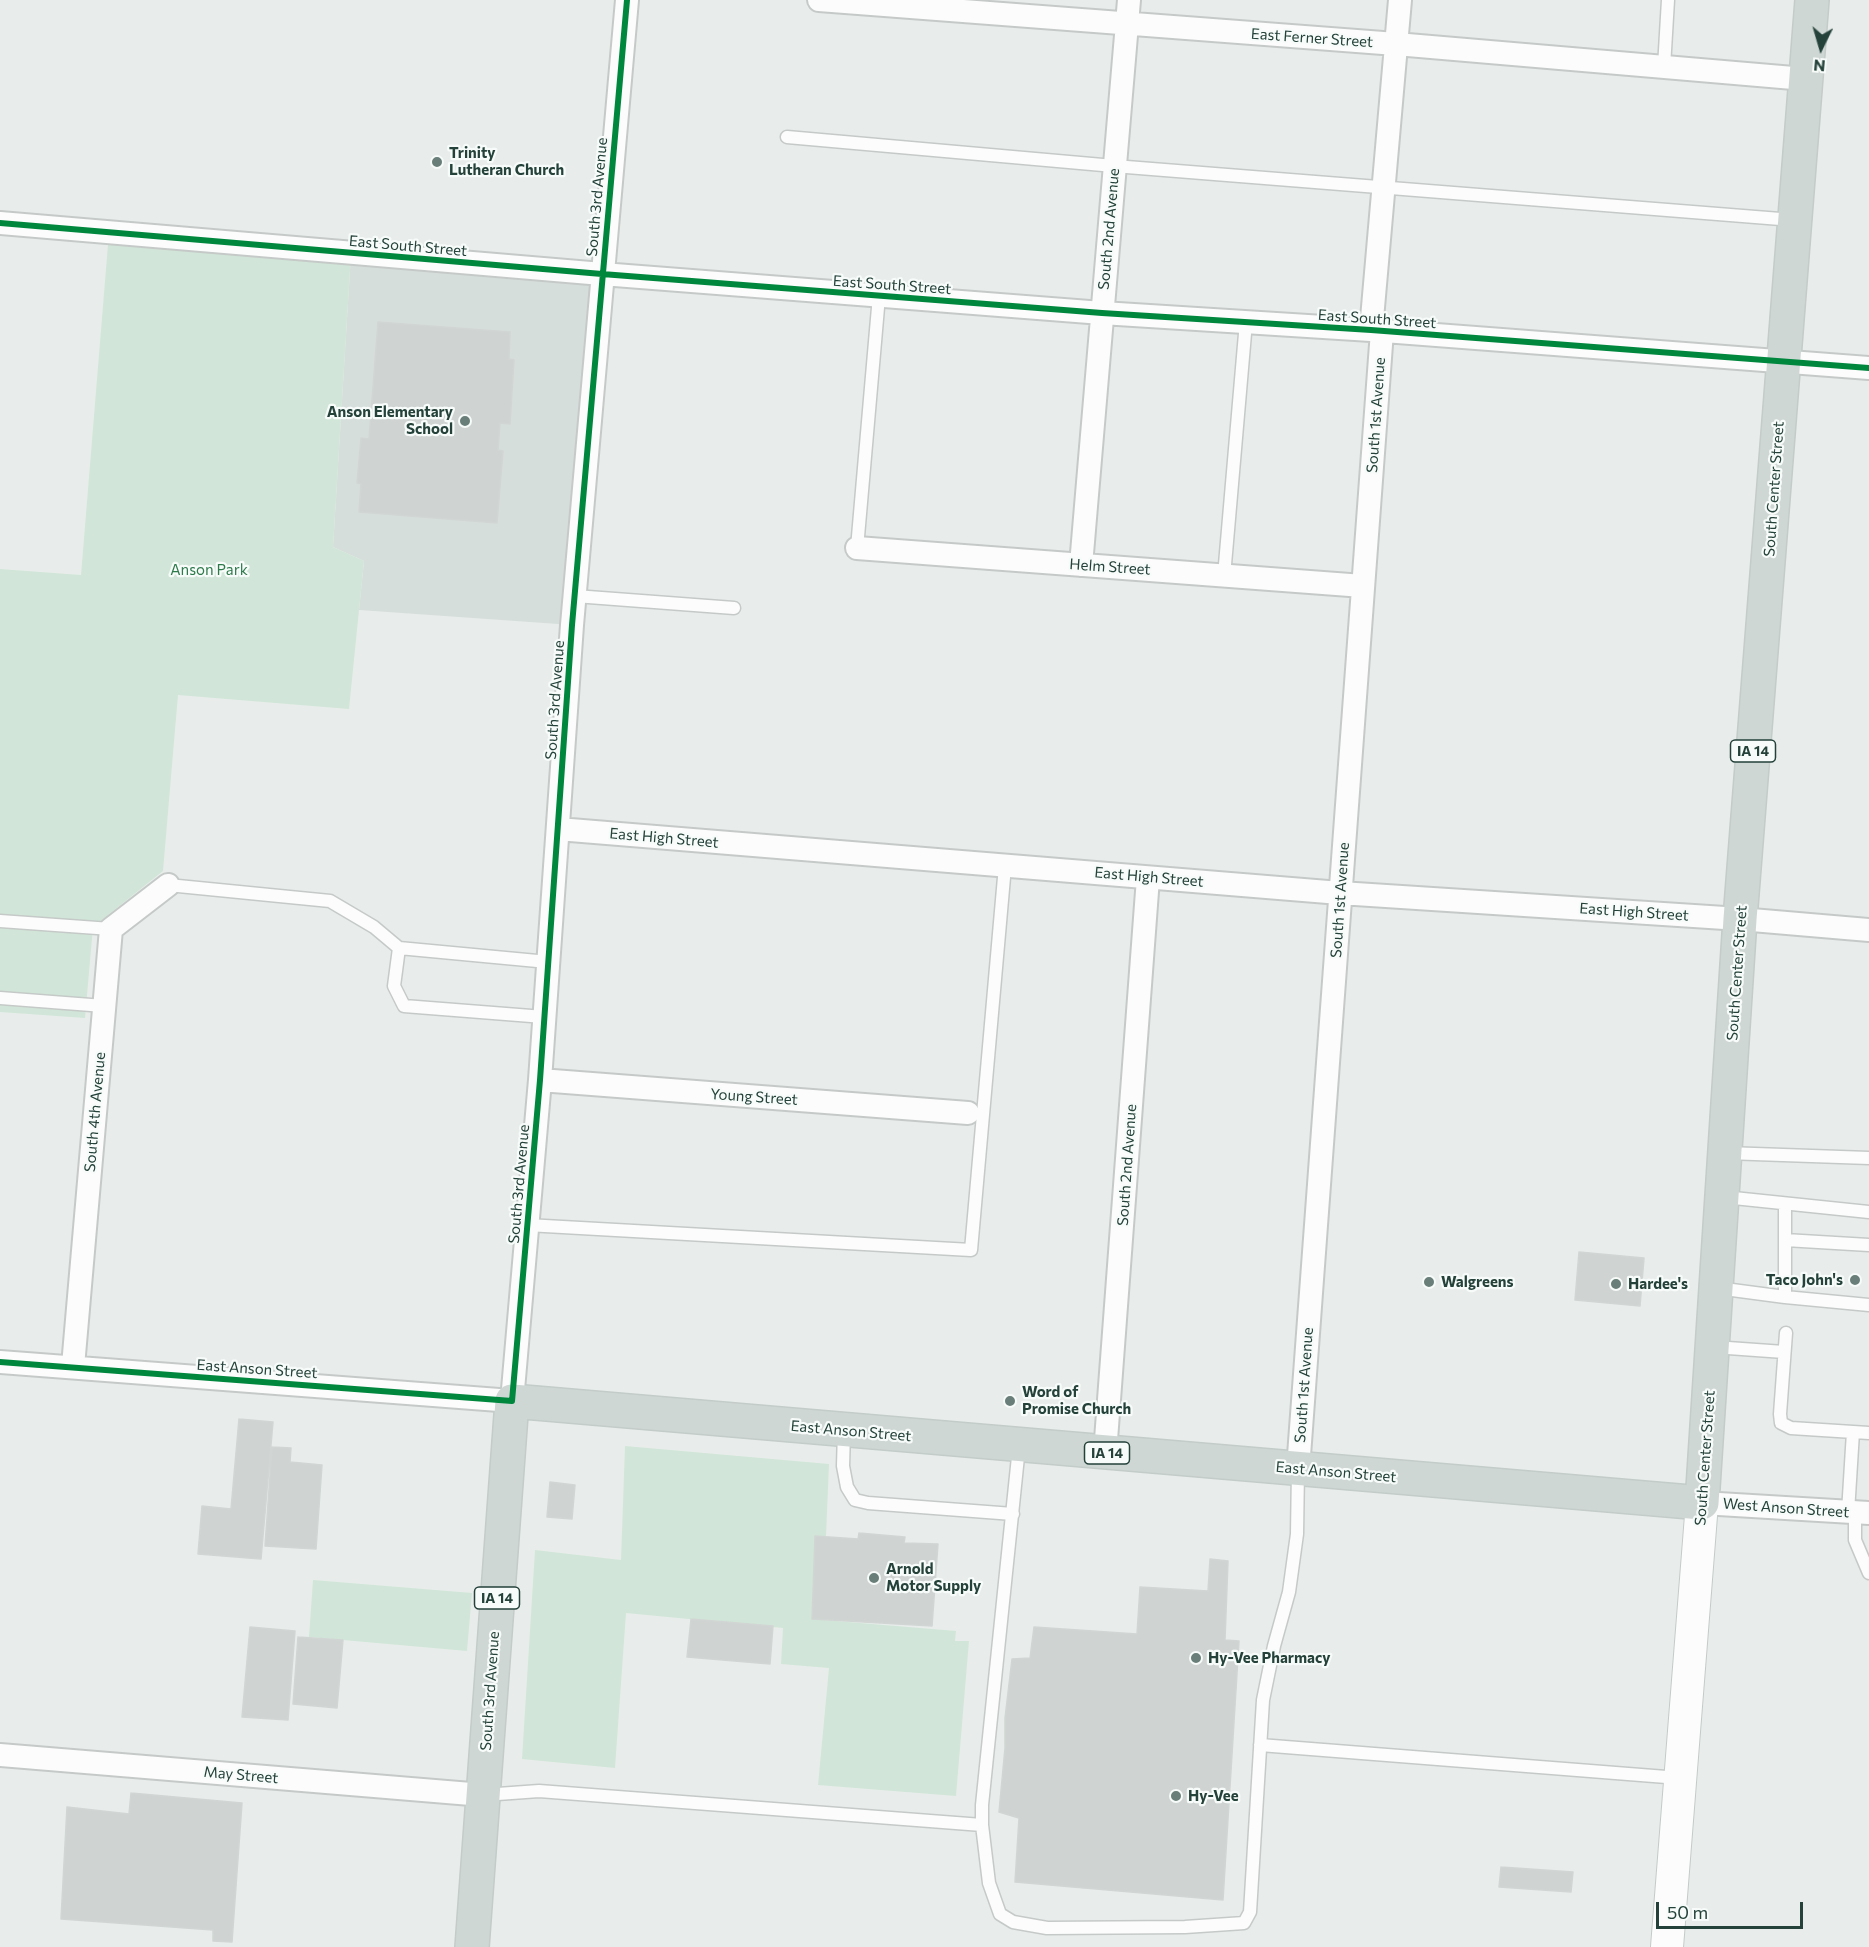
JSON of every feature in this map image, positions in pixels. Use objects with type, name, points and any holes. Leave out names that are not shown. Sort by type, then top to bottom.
[{"type":"main road","name":"South Center Street","points":[[1668,1934],[1702,1503],[1740,919],[1812,0]]},
{"type":"main road","name":"East Anson Street","points":[[512,1401],[1702,1503]]},
{"type":"main road","name":"South 3rd Avenue","points":[[472,1947],[512,1401]]},
{"type":"street","name":"South 3rd Avenue","points":[[512,1401],[540,1080],[575,596],[627,0]]},
{"type":"street","name":"East Ferner Street","points":[[819,0],[1396,44],[1805,79]]},
{"type":"street","name":"South 2nd Avenue","points":[[1081,565],[1129,0]]},
{"type":"street","name":"South 1st Avenue","points":[[1298,1469],[1363,586],[1383,187],[1400,0]]},
{"type":"street","name":"East South Street","points":[[0,223],[879,296],[1869,368]]},
{"type":"street","name":"Helm Street","points":[[857,548],[1363,586]]},
{"type":"street","name":"East High Street","points":[[558,829],[1340,893],[1740,919],[1869,930]]},
{"type":"street","name":"South 2nd Avenue","points":[[1106,1453],[1148,878]]},
{"type":"street","points":[[111,929],[168,885]]},
{"type":"street","name":"South 4th Avenue","points":[[73,1366],[111,929]]},
{"type":"street","name":"Young Street","points":[[540,1080],[968,1113]]},
{"type":"street","name":"East Anson Street","points":[[0,1362],[512,1401]]},
{"type":"street","name":"West Anson Street","points":[[1702,1503],[1858,1513]]},
{"type":"street","name":"May Street","points":[[0,1755],[483,1796]]},
{"type":"lane","points":[[1664,67],[1668,0]]},
{"type":"lane","points":[[787,137],[1114,166],[1794,220]]},
{"type":"lane","points":[[857,548],[879,296]]},
{"type":"lane","points":[[1224,576],[1246,322]]},
{"type":"lane","points":[[575,596],[734,608]]},
{"type":"lane","points":[[527,1225],[971,1250],[1005,866]]},
{"type":"lane","points":[[168,885],[330,901],[374,927],[399,948],[548,962]]},
{"type":"lane","points":[[0,921],[111,929]]},
{"type":"lane","points":[[399,948],[394,986],[404,1006],[544,1017]]},
{"type":"lane","points":[[0,998],[104,1006]]},
{"type":"lane","points":[[1725,1153],[1869,1158]]},
{"type":"lane","points":[[1722,1197],[1869,1212]]},
{"type":"lane","points":[[1785,1204],[1785,1297]]},
{"type":"lane","points":[[1785,1240],[1869,1245]]},
{"type":"lane","points":[[1716,1288],[1869,1305]]},
{"type":"lane","points":[[1786,1333],[1781,1423],[1791,1428],[1869,1433]]},
{"type":"lane","points":[[1713,1347],[1784,1352]]},
{"type":"lane","points":[[844,1430],[843,1466],[847,1487],[855,1500],[868,1503],[1012,1514]]},
{"type":"lane","points":[[1853,1432],[1858,1513],[1855,1540],[1869,1573]]},
{"type":"lane","points":[[1019,1446],[982,1805],[982,1825],[989,1883],[1000,1914],[1013,1922],[1047,1928],[1185,1927],[1244,1923],[1251,1912],[1263,1700],[1288,1592],[1297,1534],[1298,1469]]},
{"type":"lane","points":[[1260,1745],[1680,1778]]},
{"type":"lane","points":[[483,1796],[539,1791],[982,1825]]},
{"type":"shaded area","name":"Anson Elementary School","points":[[351,253],[602,274],[572,625],[359,610],[364,561],[333,547]]},
{"type":"green space","name":"Anson Park","points":[[109,232],[351,253],[333,547],[364,561],[349,709],[178,695],[163,871],[93,927],[85,1018],[0,1012],[0,569],[81,575]]},
{"type":"green space","points":[[625,1446],[829,1464],[826,1537],[815,1536],[812,1619],[956,1631],[955,1641],[969,1641],[956,1796],[818,1785],[829,1668],[781,1664],[783,1628],[626,1613],[615,1768],[522,1759],[535,1550],[621,1560]]},
{"type":"green space","points":[[313,1580],[472,1593],[467,1651],[309,1637]]},
{"type":"building","name":"Anson Elementary School","points":[[378,322],[510,332],[509,359],[514,360],[510,424],[500,423],[498,450],[503,451],[497,523],[359,512],[361,484],[357,483],[361,438],[369,439]]},
{"type":"building","points":[[1579,1252],[1644,1258],[1640,1306],[1575,1300]]},
{"type":"building","points":[[239,1419],[273,1422],[261,1559],[198,1554],[202,1506],[231,1509]]},
{"type":"building","points":[[272,1447],[291,1448],[290,1462],[322,1465],[316,1549],[265,1546]]},
{"type":"building","points":[[550,1482],[575,1485],[572,1519],[547,1517]]},
{"type":"building","points":[[859,1533],[905,1537],[904,1543],[938,1544],[932,1626],[812,1619],[815,1536],[858,1539]]},
{"type":"building","points":[[1210,1559],[1228,1561],[1225,1640],[1239,1641],[1223,1900],[1015,1882],[1019,1818],[999,1812],[1005,1748],[1005,1718],[1012,1659],[1030,1658],[1034,1627],[1137,1634],[1140,1587],[1208,1591]]},
{"type":"building","points":[[691,1619],[773,1626],[770,1664],[687,1657]]},
{"type":"building","points":[[250,1627],[295,1631],[288,1720],[242,1717]]},
{"type":"building","points":[[298,1637],[343,1640],[337,1708],[293,1704]]},
{"type":"building","points":[[131,1793],[242,1803],[232,1942],[213,1941],[213,1930],[61,1919],[67,1807],[129,1814]]},
{"type":"building","points":[[1501,1867],[1573,1872],[1571,1892],[1499,1887]]},
{"type":"cycle path","points":[[0,1362],[512,1401],[540,1080],[572,625],[627,0]]},
{"type":"cycle path","points":[[0,223],[602,274],[1102,313],[1371,330],[1869,368]]},
{"type":"place","name":"Trinity Lutheran Church","points":[[437,162]]},
{"type":"place","name":"Anson Elementary School","points":[[465,421]]},
{"type":"place","name":"Taco John's","points":[[1855,1280]]},
{"type":"place","name":"Walgreens","points":[[1429,1282]]},
{"type":"place","name":"Hardee's","points":[[1616,1284]]},
{"type":"place","name":"Word of Promise Church","points":[[1010,1401]]},
{"type":"place","name":"Arnold Motor Supply","points":[[874,1578]]},
{"type":"place","name":"Hy-Vee Pharmacy","points":[[1196,1658]]},
{"type":"place","name":"Hy-Vee","points":[[1176,1796]]}]
